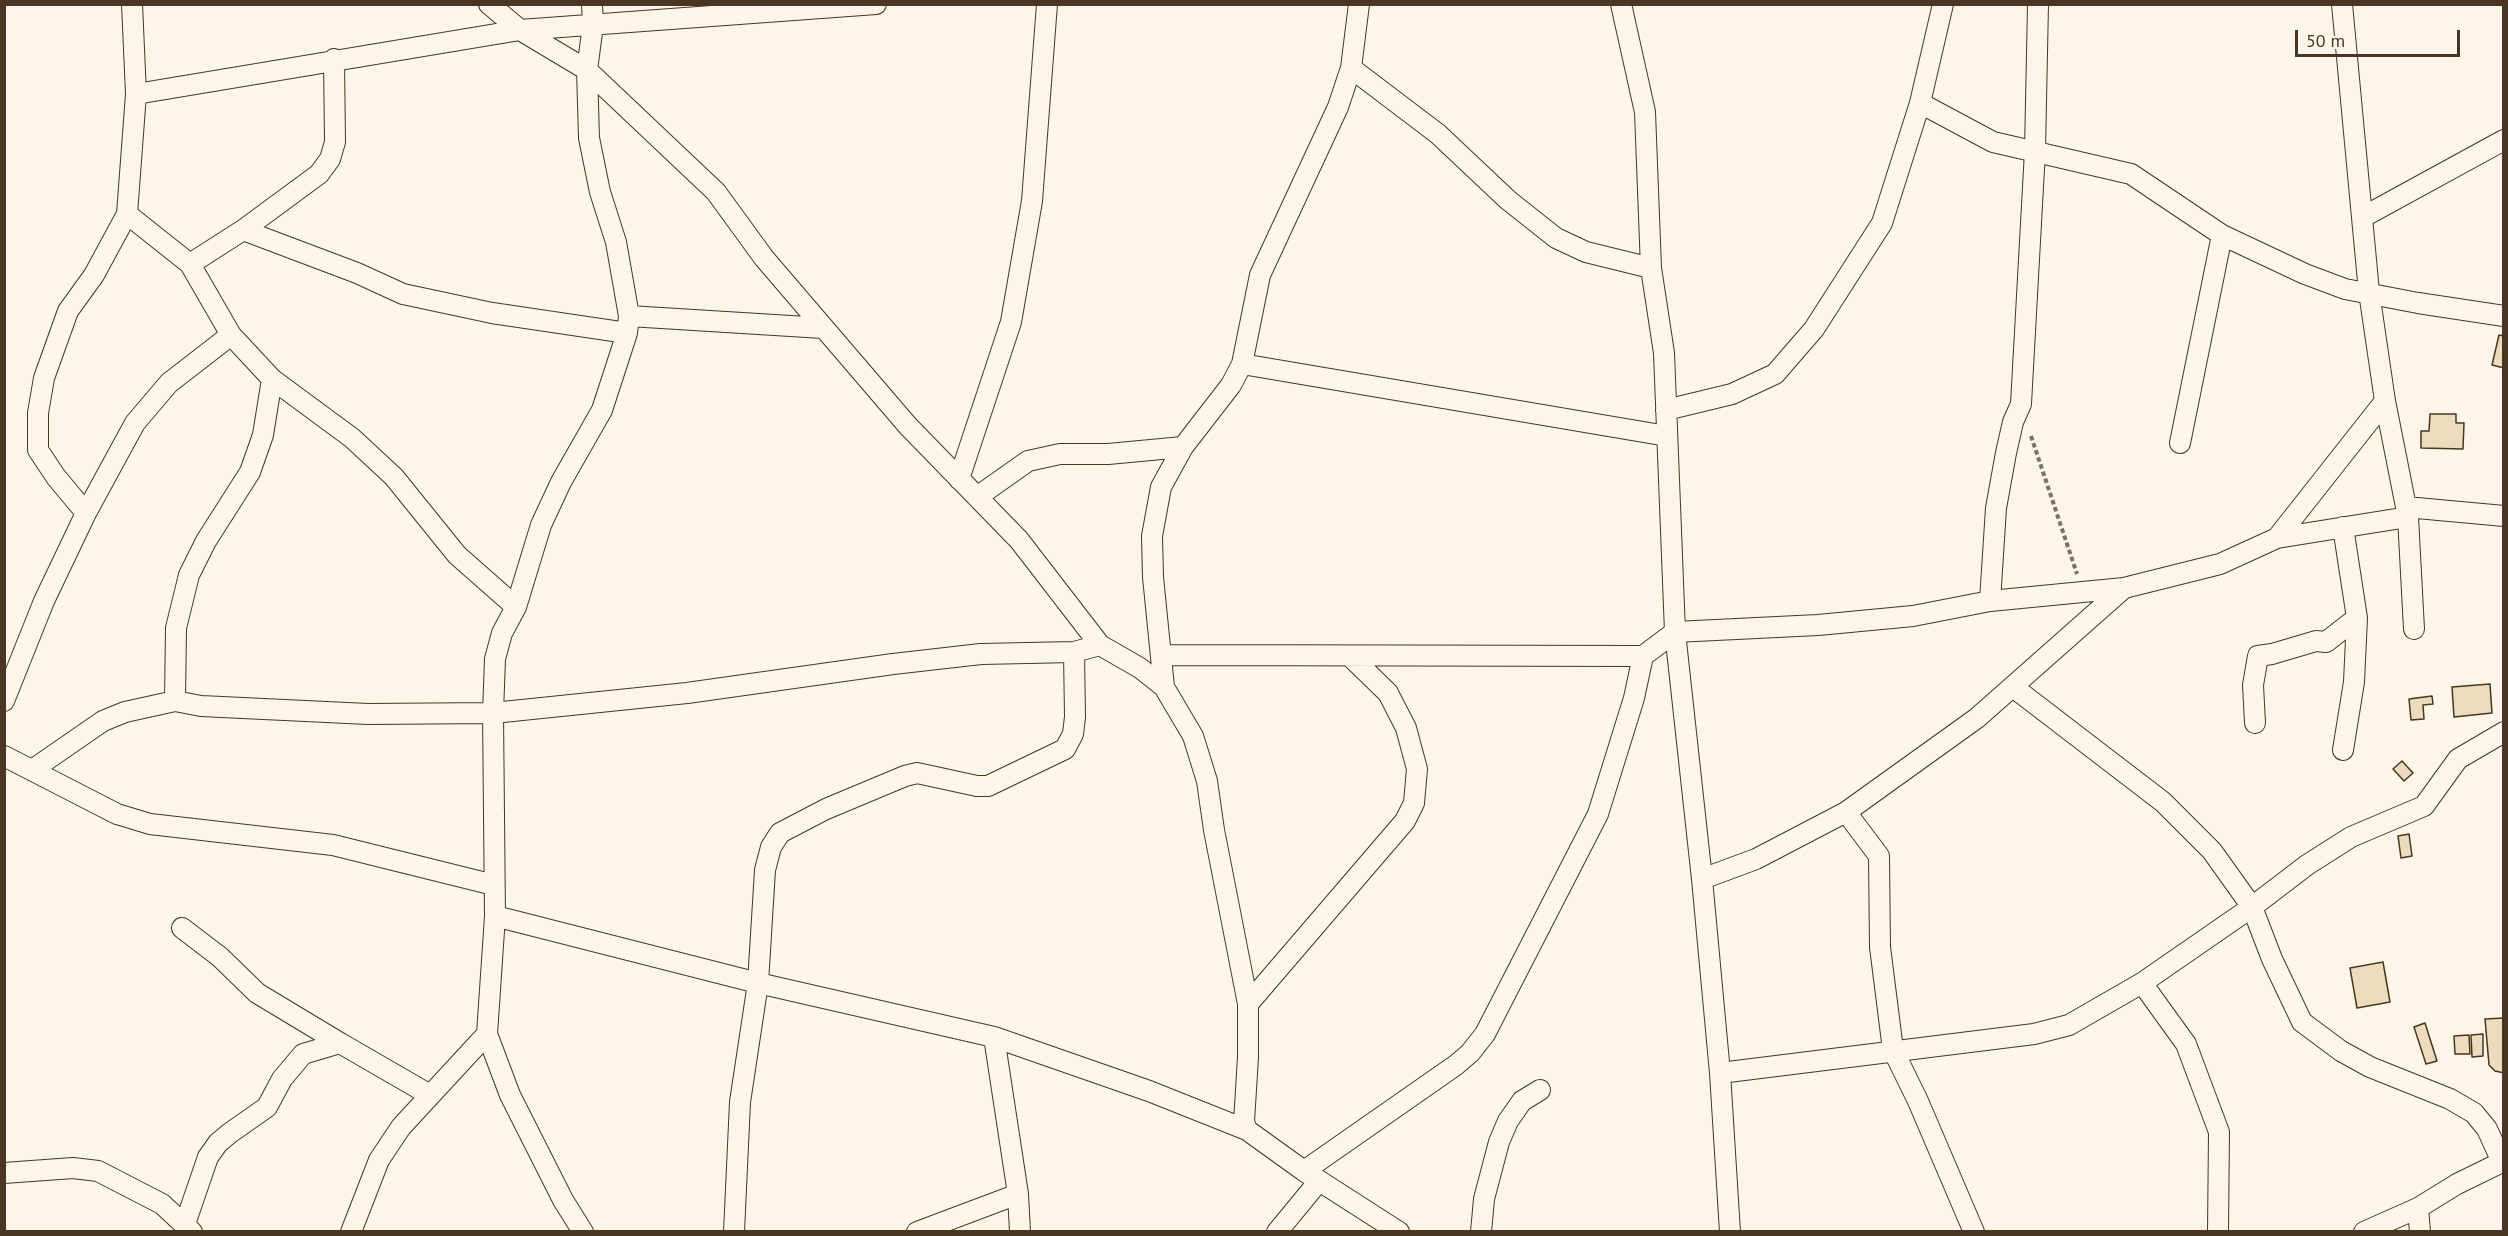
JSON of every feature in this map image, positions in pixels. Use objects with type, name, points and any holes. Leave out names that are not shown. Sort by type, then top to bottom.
[{"type":"street","points":[[86,513],[56,477],[38,450],[38,413],[44,378],[68,311],[94,275],[127,214],[136,94],[132,4]]},
{"type":"street","points":[[489,4],[520,30],[587,70],[716,192],[764,258],[823,328],[908,426],[1019,540],[1100,645],[1140,668],[1164,687],[1193,736],[1207,781],[1214,830],[1248,1005],[1244,1122],[1247,1130]]},
{"type":"street","points":[[582,1232],[563,1200],[510,1095],[487,1034],[495,916],[492,713],[495,659],[502,633],[516,607],[541,525],[561,482],[602,410],[628,324],[616,242],[600,192],[590,138],[587,70],[593,25],[592,4]]},
{"type":"street","points":[[136,94],[334,59],[520,30],[876,4]]},
{"type":"street","points":[[959,479],[1011,322],[1032,201],[1047,4]]},
{"type":"street","points":[[1164,687],[1153,578],[1152,536],[1161,487],[1183,447],[1231,385],[1242,364],[1260,275],[1338,107],[1351,68],[1359,4]]},
{"type":"street","points":[[1621,4],[1645,112],[1651,268],[1664,353],[1675,632],[1720,1073],[1730,1232]]},
{"type":"street","points":[[1666,410],[1732,394],[1775,374],[1814,329],[1882,224],[1920,103],[1942,4]]},
{"type":"street","points":[[1990,602],[1996,508],[2013,422],[2021,404],[2035,151],[2038,4]]},
{"type":"street","points":[[2342,4],[2369,292],[2385,401],[2407,512],[2414,629]]},
{"type":"street","points":[[190,264],[243,230],[319,174],[330,159],[335,142],[334,59]]},
{"type":"street","points":[[1351,68],[1438,134],[1508,200],[1556,238],[1586,252],[1651,268]]},
{"type":"street","points":[[1920,103],[1993,142],[2131,174],[2222,236],[2345,289],[2504,316]]},
{"type":"street","points":[[2363,217],[2504,140]]},
{"type":"street","points":[[127,214],[190,264],[231,335],[272,379],[352,438],[394,477],[457,555],[516,607]]},
{"type":"street","points":[[243,230],[357,273],[403,294],[492,313],[628,324],[823,328]]},
{"type":"street","points":[[2180,443],[2222,236]]},
{"type":"street","points":[[4,701],[44,601],[86,513],[135,423],[169,383],[231,335]]},
{"type":"street","points":[[1242,364],[1667,436]]},
{"type":"street","points":[[175,701],[176,628],[189,575],[206,541],[250,472],[263,435],[272,379]]},
{"type":"street","points":[[2277,538],[2385,401]]},
{"type":"street","points":[[977,497],[1028,461],[1060,454],[1108,454],[1183,447]]},
{"type":"street","points":[[1161,654],[1643,656],[1675,632],[1818,625],[1913,616],[1990,602],[2124,588],[2220,564],[2277,538],[2343,527],[2407,512],[2504,516]]},
{"type":"street","points":[[2343,527],[2357,618],[2354,682],[2343,750]]},
{"type":"street","points":[[1702,879],[1756,859],[1846,812],[1977,718],[2124,588]]},
{"type":"street","points":[[2255,723],[2253,685],[2258,656],[2316,641],[2326,642],[2357,618]]},
{"type":"street","points":[[32,770],[103,721],[125,712],[175,701],[201,706],[368,714],[492,713],[687,693],[981,654],[1074,652],[1100,645]]},
{"type":"street","points":[[734,1232],[740,1102],[758,983],[765,870],[771,847],[780,833],[826,809],[905,776],[917,773],[977,786],[988,786],[1065,749],[1073,734],[1075,717],[1074,652]]},
{"type":"street","points":[[1248,1005],[1405,821],[1414,802],[1417,769],[1406,728],[1388,693],[1350,656]]},
{"type":"street","points":[[1277,1232],[1312,1176],[1456,1065],[1470,1053],[1485,1034],[1598,814],[1634,698],[1643,656]]},
{"type":"street","points":[[2013,687],[2163,802],[2212,851],[2252,907],[2272,959],[2302,1022],[2341,1051],[2370,1067],[2450,1099],[2474,1113],[2487,1129],[2503,1162],[2457,1184],[2418,1208],[2364,1232]]},
{"type":"street","points":[[1720,1073],[2034,1034],[2069,1025],[2142,982],[2252,907],[2307,865],[2351,837],[2424,806],[2458,759],[2504,732]]},
{"type":"street","points":[[4,756],[117,814],[150,824],[333,845],[494,885]]},
{"type":"street","points":[[1846,812],[1879,856],[1880,947],[1893,1050],[1918,1101],[1974,1232]]},
{"type":"street","points":[[495,916],[758,983],[994,1037],[1149,1091],[1247,1130],[1312,1176],[1399,1232]]},
{"type":"street","points":[[182,928],[220,957],[257,993],[430,1095]]},
{"type":"street","points":[[2142,982],[2186,1044],[2219,1132],[2218,1232]]},
{"type":"street","points":[[351,1232],[380,1160],[400,1127],[487,1034]]},
{"type":"street","points":[[994,1037],[1018,1194],[1020,1232]]},
{"type":"street","points":[[4,1173],[74,1168],[98,1171],[162,1204],[189,1228],[208,1157],[218,1143],[267,1107],[282,1079],[303,1054],[340,1043]]},
{"type":"street","points":[[1481,1232],[1484,1199],[1499,1142],[1508,1121],[1522,1101],[1540,1090]]},
{"type":"street","points":[[917,1232],[1018,1194]]},
{"type":"street","points":[[2418,1208],[2420,1232]]},
{"type":"path","points":[[2030,435],[2083,592]]},
{"type":"building","points":[[2499,335],[2504,336],[2504,368],[2492,365]]},
{"type":"building","points":[[2430,414],[2456,414],[2456,423],[2464,423],[2463,449],[2421,448],[2421,431],[2429,431]]},
{"type":"building","points":[[2490,684],[2492,713],[2454,717],[2452,687]]},
{"type":"building","points":[[2432,696],[2433,704],[2423,705],[2424,719],[2411,720],[2409,699]]},
{"type":"building","points":[[2402,761],[2413,773],[2404,781],[2393,769]]},
{"type":"building","points":[[2409,834],[2412,856],[2401,858],[2398,836]]},
{"type":"building","points":[[2383,962],[2390,1002],[2357,1008],[2350,968]]},
{"type":"building","points":[[2504,1018],[2504,1073],[2495,1071],[2489,1065],[2485,1019]]},
{"type":"building","points":[[2425,1023],[2437,1061],[2426,1064],[2414,1027]]},
{"type":"building","points":[[2483,1034],[2483,1056],[2472,1057],[2471,1035]]},
{"type":"building","points":[[2469,1035],[2470,1054],[2455,1054],[2454,1036]]}]
